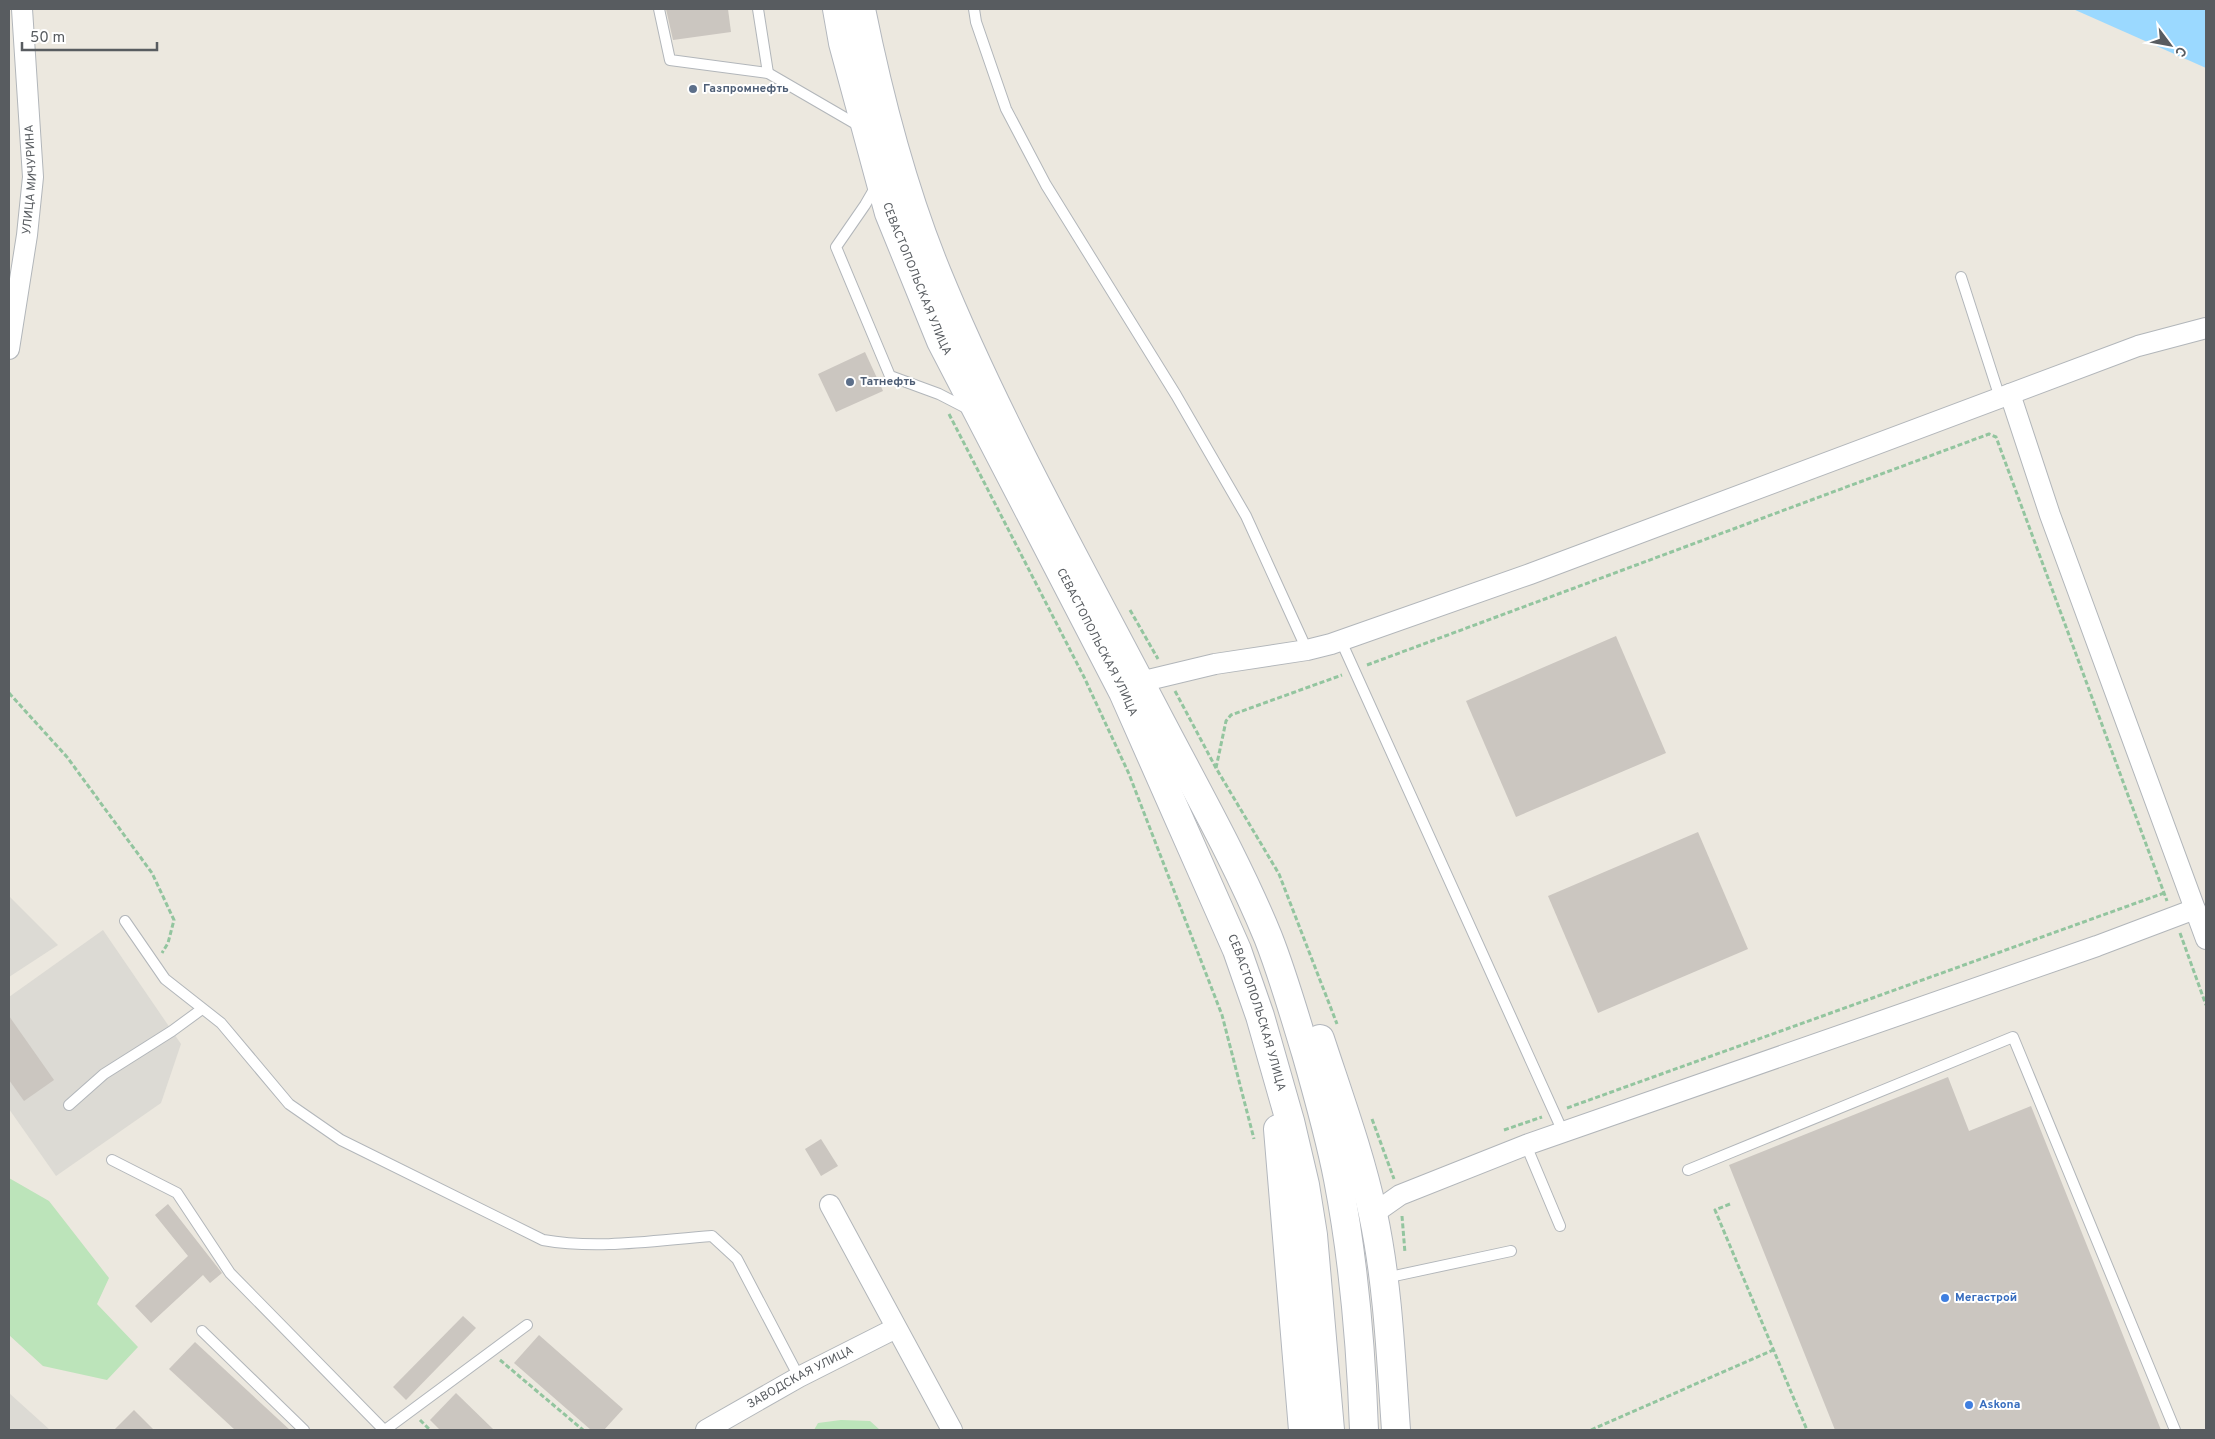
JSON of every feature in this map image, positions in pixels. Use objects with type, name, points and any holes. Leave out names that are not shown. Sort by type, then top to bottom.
[{"type":"main road","name":"СЕВАСТОПОЛЬСКАЯ УЛИЦА","points":[[837,9],[843,43],[889,213],[941,341],[1123,692],[1236,950],[1254,1001],[1290,1121],[1305,1185],[1319,1288],[1330,1430]]},
{"type":"main road","name":"СЕВАСТОПОЛЬСКАЯ УЛИЦА","points":[[861,9],[876,84],[904,182],[936,272],[993,396],[1233,861],[1268,937],[1285,986],[1323,1112],[1334,1159],[1354,1282],[1362,1365],[1364,1430]]},
{"type":"main road","points":[[1285,986],[1305,1005],[1316,1026],[1361,1164],[1373,1214],[1382,1279],[1391,1356],[1396,1430]]},
{"type":"main road","points":[[1254,1001],[1254,1040],[1278,1128],[1303,1430]]},
{"type":"street","name":"УЛИЦА МИЧУРИНА","points":[[9,349],[27,235],[33,176],[22,9]]},
{"type":"street","points":[[1140,682],[1215,664],[1307,650],[1341,640],[1530,574],[2138,346],[2206,328]]},
{"type":"street","points":[[2005,396],[2206,939]]},
{"type":"street","points":[[1373,1214],[1400,1195],[1526,1145],[2174,918],[2195,909]]},
{"type":"street","points":[[830,1205],[952,1430]]},
{"type":"street","name":"ЗАВОДСКАЯ УЛИЦА","points":[[706,1430],[799,1377],[896,1328]]},
{"type":"lane","points":[[659,9],[670,60],[768,73],[867,131]]},
{"type":"lane","points":[[758,9],[768,73]]},
{"type":"lane","points":[[974,9],[976,22],[1006,109],[1046,185],[1176,395],[1246,516],[1307,650]]},
{"type":"lane","points":[[880,178],[865,205],[836,247],[890,376],[939,394],[979,415]]},
{"type":"lane","points":[[1961,277],[2005,396]]},
{"type":"lane","points":[[1341,640],[1562,1132]]},
{"type":"lane","points":[[125,921],[165,979],[221,1023],[289,1104],[341,1140],[543,1240],[567,1244],[595,1245],[712,1236],[736,1259],[799,1377]]},
{"type":"lane","points":[[70,1105],[104,1074],[172,1031],[202,1009]]},
{"type":"lane","points":[[1688,1170],[2013,1037],[2176,1430]]},
{"type":"lane","points":[[1526,1145],[1560,1226]]},
{"type":"lane","points":[[112,1160],[177,1193],[230,1273],[385,1430],[527,1325]]},
{"type":"lane","points":[[1382,1279],[1511,1251]]},
{"type":"lane","points":[[202,1331],[304,1430]]},
{"type":"path","points":[[939,394],[1084,677],[1129,774],[1222,1015],[1252,1125],[1255,1143]]},
{"type":"path","points":[[1216,768],[1226,722],[1231,715],[1989,434],[1996,437],[2206,1005]]},
{"type":"path","points":[[9,693],[67,757],[152,873],[174,920],[168,944]]},
{"type":"path","points":[[1504,1130],[2164,893]]},
{"type":"path","points":[[1730,1204],[1715,1210],[1807,1430]]},
{"type":"path","points":[[1591,1430],[1773,1350]]},
{"type":"path","points":[[490,1352],[583,1430]]},
{"type":"shaded area","points":[[9,896],[58,945],[9,977]]},
{"type":"shaded area","points":[[103,930],[181,1044],[161,1103],[56,1176],[9,1109],[9,997]]},
{"type":"shaded area","points":[[9,1393],[50,1430],[9,1430]]},
{"type":"green space","points":[[9,1178],[49,1201],[109,1278],[97,1304],[138,1347],[107,1380],[43,1366],[9,1335]]},
{"type":"green space","points":[[841,1420],[870,1421],[880,1430],[814,1430],[818,1423]]},
{"type":"water","points":[[2073,9],[2206,9],[2206,68]]},
{"type":"building","points":[[666,9],[728,9],[731,32],[673,40]]},
{"type":"building","name":"Татнефть","points":[[865,352],[883,391],[836,412],[818,374]]},
{"type":"building","points":[[1616,636],[1666,753],[1516,817],[1466,701]]},
{"type":"building","points":[[1698,832],[1748,949],[1598,1013],[1548,896]]},
{"type":"building","points":[[9,1016],[54,1080],[24,1101],[9,1080]]},
{"type":"building","name":"Мегастрой","points":[[1948,1077],[1969,1131],[2031,1106],[2161,1430],[1835,1430],[1729,1165]]},
{"type":"building","points":[[821,1139],[838,1166],[821,1176],[805,1149]]},
{"type":"building","points":[[168,1204],[222,1273],[210,1283],[203,1275],[151,1323],[135,1306],[188,1256],[155,1215]]},
{"type":"building","points":[[463,1316],[476,1328],[406,1400],[393,1387]]},
{"type":"building","points":[[539,1335],[623,1409],[604,1430],[591,1430],[514,1363]]},
{"type":"building","points":[[195,1342],[290,1430],[235,1430],[169,1369]]},
{"type":"building","points":[[456,1393],[494,1430],[440,1430],[430,1420]]},
{"type":"building","points":[[134,1410],[154,1430],[114,1430]]},
{"type":"place","name":"Газпромнефть","points":[[693,89]]},
{"type":"place","name":"Татнефть","points":[[850,382]]},
{"type":"place","name":"Мегастрой","points":[[1945,1298]]},
{"type":"place","name":"Askona","points":[[1969,1405]]}]
